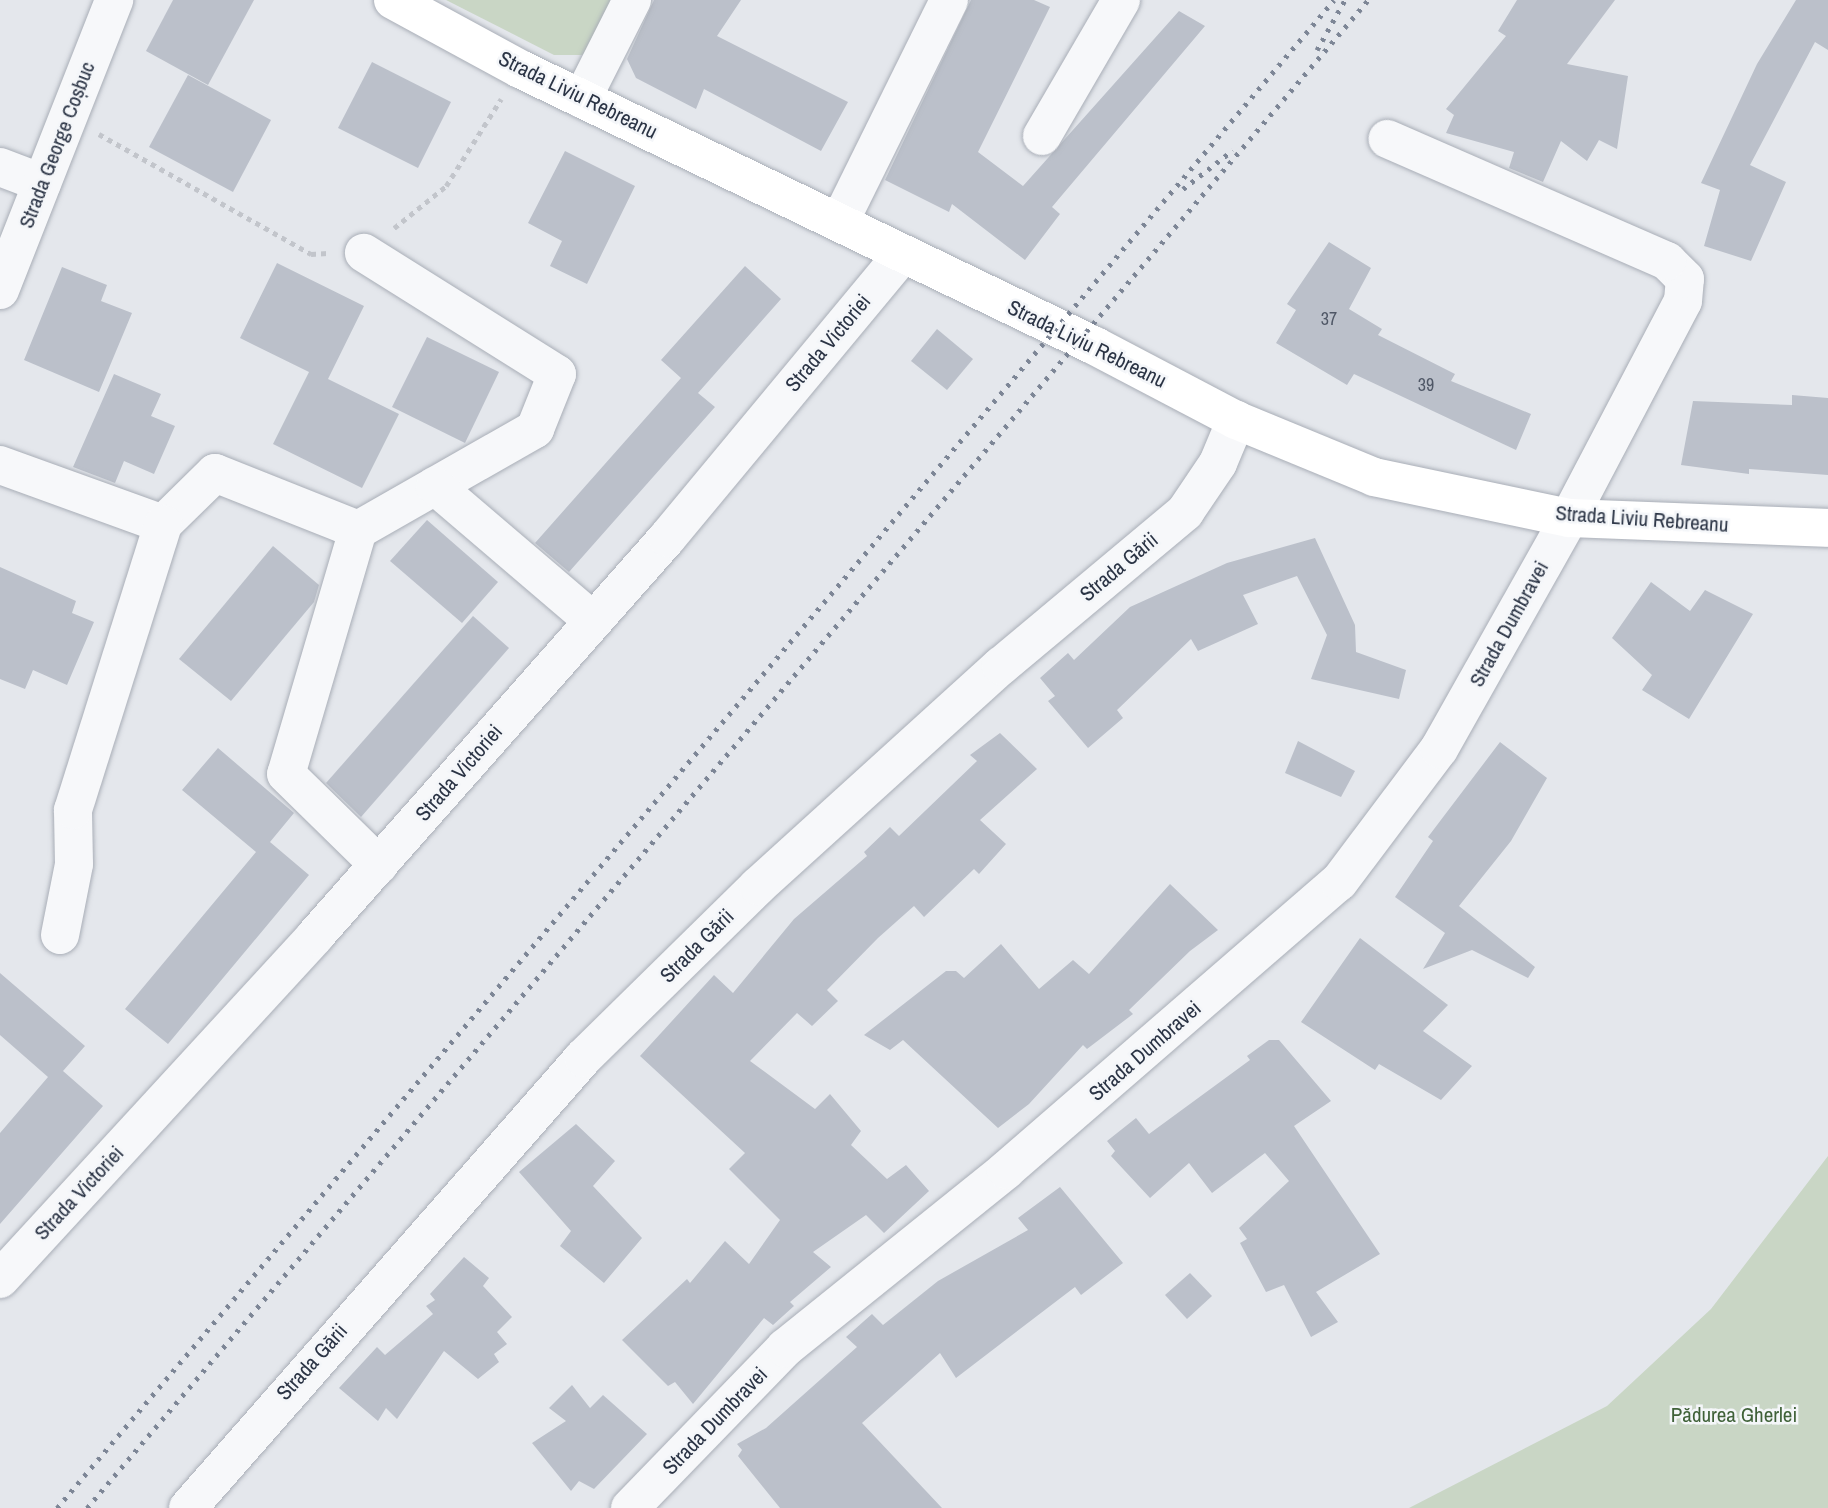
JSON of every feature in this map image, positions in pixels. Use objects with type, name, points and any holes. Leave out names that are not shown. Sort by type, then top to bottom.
[{"type":"main road","name":"Strada Liviu Rebreanu","points":[[393,0],[520,69],[840,222],[1236,420],[1374,477],[1569,518],[1828,528]]},
{"type":"street","name":"Strada George Coșbuc","points":[[0,290],[114,0]]},
{"type":"street","points":[[582,99],[632,0]]},
{"type":"street","points":[[840,222],[949,0]]},
{"type":"street","points":[[1042,136],[1121,0]]},
{"type":"street","name":"Strada Dumbravei","points":[[630,1508],[786,1348],[1006,1170],[1339,882],[1439,749],[1569,518],[1683,301],[1685,279],[1667,261],[1388,139]]},
{"type":"street","points":[[0,167],[42,183]]},
{"type":"street","points":[[363,253],[557,373],[535,429],[358,530],[286,774],[379,865]]},
{"type":"street","name":"Strada Victoriei","points":[[0,1279],[379,865],[593,621],[902,254]]},
{"type":"street","name":"Strada Gării","points":[[188,1508],[253,1429],[583,1058],[758,886],[900,758],[1185,512],[1218,463],[1236,420]]},
{"type":"street","points":[[0,465],[163,524]]},
{"type":"street","points":[[60,935],[74,864],[73,810],[163,524],[215,473],[358,530]]},
{"type":"street","points":[[435,486],[593,621]]},
{"type":"path","points":[[68,117],[310,254],[363,253],[446,186],[520,69]]},
{"type":"green space","points":[[446,0],[621,0],[594,47],[582,55],[554,55]]},
{"type":"green space","name":"Pădurea Gherlei","points":[[1828,1156],[1828,1508],[1409,1508],[1607,1406],[1711,1309]]},
{"type":"building","points":[[173,0],[254,0],[208,85],[146,51]]},
{"type":"building","points":[[654,0],[741,0],[717,36],[848,102],[821,151],[704,89],[696,109],[636,78],[627,59]]},
{"type":"building","points":[[971,0],[1034,0],[1050,7],[978,152],[1023,186],[1179,11],[1205,26],[1052,207],[1060,214],[1025,260],[952,204],[949,212],[885,180]]},
{"type":"building","points":[[1517,0],[1615,0],[1567,64],[1628,76],[1617,149],[1599,140],[1587,161],[1561,141],[1543,182],[1509,168],[1514,152],[1446,133],[1454,115],[1446,109],[1506,36],[1498,31]]},
{"type":"building","points":[[1796,0],[1828,0],[1828,50],[1815,42],[1750,165],[1786,182],[1751,261],[1704,246],[1720,190],[1701,183],[1757,64]]},
{"type":"building","points":[[372,62],[451,102],[418,168],[338,128]]},
{"type":"building","points":[[188,75],[271,120],[233,192],[149,147]]},
{"type":"building","points":[[565,151],[635,186],[587,284],[550,266],[562,241],[528,223]]},
{"type":"building","points":[[1329,242],[1371,268],[1349,309],[1382,329],[1378,335],[1455,374],[1451,381],[1531,414],[1516,450],[1354,374],[1347,385],[1276,343],[1296,310],[1287,304]]},
{"type":"building","points":[[277,263],[364,306],[328,379],[399,414],[362,488],[273,444],[309,372],[240,338]]},
{"type":"building","points":[[745,266],[781,299],[698,393],[715,407],[569,572],[535,543],[681,378],[661,360]]},
{"type":"building","points":[[62,267],[107,285],[101,301],[132,313],[99,392],[24,360]]},
{"type":"building","points":[[937,329],[973,359],[947,390],[911,361]]},
{"type":"building","points":[[427,337],[499,372],[465,443],[392,407]]},
{"type":"building","points":[[114,374],[161,394],[151,416],[175,426],[154,474],[124,461],[115,483],[73,467]]},
{"type":"building","points":[[1792,395],[1828,398],[1828,475],[1749,469],[1749,474],[1681,465],[1693,401],[1792,405]]},
{"type":"building","points":[[427,520],[498,582],[462,623],[390,561]]},
{"type":"building","points":[[1315,538],[1355,625],[1356,652],[1406,670],[1399,699],[1311,679],[1327,635],[1297,576],[1243,595],[1258,624],[1198,651],[1191,639],[1117,710],[1123,718],[1088,748],[1048,701],[1055,696],[1040,678],[1068,653],[1074,660],[1130,607],[1227,563]]},
{"type":"building","points":[[273,546],[319,585],[314,602],[231,701],[179,659]]},
{"type":"building","points":[[0,567],[76,601],[72,613],[94,622],[67,685],[33,670],[25,689],[0,679]]},
{"type":"building","points":[[1651,582],[1690,611],[1705,590],[1753,614],[1689,719],[1642,690],[1652,675],[1612,638]]},
{"type":"building","points":[[473,616],[509,648],[361,817],[326,783]]},
{"type":"building","points":[[1000,733],[1037,769],[980,820],[1006,844],[979,874],[974,869],[924,917],[914,906],[878,938],[827,990],[838,1001],[812,1026],[797,1013],[750,1061],[815,1109],[830,1094],[861,1131],[851,1145],[887,1179],[906,1165],[929,1191],[884,1233],[866,1215],[813,1252],[831,1267],[790,1302],[794,1306],[773,1325],[764,1318],[693,1404],[675,1382],[668,1386],[622,1340],[687,1279],[690,1283],[725,1241],[749,1264],[780,1220],[729,1169],[745,1153],[640,1056],[714,975],[733,993],[794,919],[867,856],[864,852],[890,827],[899,836],[977,761],[970,755]]},
{"type":"building","points":[[1298,741],[1355,771],[1341,797],[1285,773]]},
{"type":"building","points":[[1500,742],[1547,778],[1511,841],[1459,906],[1535,967],[1528,978],[1472,950],[1423,969],[1445,933],[1395,897],[1433,841],[1428,837]]},
{"type":"building","points":[[218,748],[294,813],[270,842],[309,875],[168,1044],[125,1009],[256,852],[182,790]]},
{"type":"building","points":[[1170,884],[1218,930],[1190,951],[1129,1010],[1133,1014],[1087,1049],[1083,1045],[1029,1104],[998,1128],[903,1040],[890,1050],[864,1035],[946,971],[956,971],[964,978],[1001,944],[1039,989],[1073,960],[1089,974]]},
{"type":"building","points":[[1360,938],[1448,1005],[1423,1031],[1472,1066],[1441,1100],[1379,1064],[1375,1070],[1301,1022]]},
{"type":"building","points":[[0,973],[85,1046],[63,1071],[103,1106],[0,1224],[0,1133],[48,1077],[0,1035]]},
{"type":"building","points":[[1269,1040],[1279,1040],[1331,1101],[1294,1126],[1380,1254],[1316,1292],[1338,1322],[1311,1337],[1284,1285],[1266,1292],[1240,1243],[1247,1239],[1239,1228],[1289,1181],[1265,1153],[1212,1193],[1189,1163],[1150,1198],[1111,1156],[1115,1151],[1107,1141],[1136,1118],[1149,1134],[1250,1060],[1247,1056]]},
{"type":"building","points":[[576,1124],[615,1161],[593,1186],[642,1238],[604,1283],[560,1246],[571,1231],[519,1172]]},
{"type":"building","points":[[1060,1187],[1123,1263],[1081,1295],[1075,1287],[956,1378],[940,1353],[862,1423],[942,1508],[780,1508],[738,1456],[742,1450],[737,1444],[766,1428],[857,1347],[846,1337],[872,1314],[883,1325],[938,1281],[1028,1230],[1018,1218]]},
{"type":"building","points":[[464,1257],[489,1278],[483,1286],[512,1317],[497,1332],[507,1344],[494,1354],[499,1362],[478,1379],[444,1351],[397,1419],[386,1408],[378,1421],[339,1388],[377,1347],[385,1355],[433,1314],[426,1306],[435,1300],[430,1294]]},
{"type":"building","points":[[1190,1273],[1212,1296],[1187,1319],[1165,1295]]},
{"type":"building","points":[[572,1385],[590,1408],[603,1395],[647,1434],[594,1489],[579,1481],[571,1491],[532,1443],[566,1421],[549,1408]]},
{"type":"railway","points":[[57,1508],[1334,0]]},
{"type":"railway","points":[[1317,50],[1345,0]]},
{"type":"railway","points":[[87,1508],[1368,0]]},
{"type":"railway","points":[[1183,189],[1233,150]]}]
